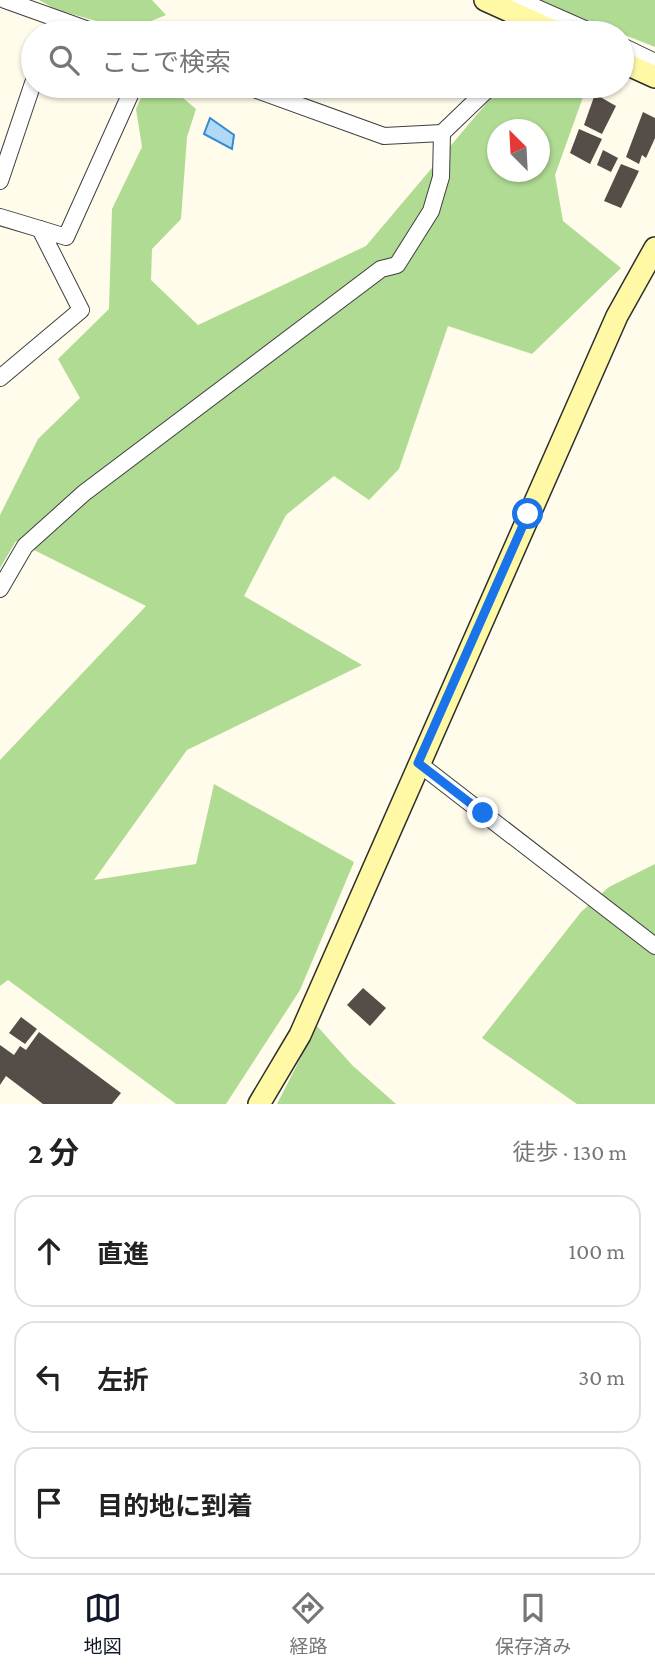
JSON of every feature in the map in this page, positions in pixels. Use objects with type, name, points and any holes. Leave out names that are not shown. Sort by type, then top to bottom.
[{"type":"street","points":[[5,0],[43,21]]},
{"type":"street","points":[[485,0],[518,17],[537,21]]},
{"type":"street","points":[[634,52],[655,62]]},
{"type":"street","points":[[634,67],[655,77]]},
{"type":"street","points":[[0,181],[28,98]]},
{"type":"street","points":[[0,217],[66,237],[129,98]]},
{"type":"street","points":[[279,98],[384,136],[442,133],[478,98]]},
{"type":"street","points":[[0,589],[26,547],[84,493],[381,269],[397,265],[431,211],[442,177],[442,133]]},
{"type":"street","points":[[0,378],[81,310],[40,229]]},
{"type":"street","points":[[259,1104],[300,1035],[617,316],[655,248]]},
{"type":"street","points":[[418,763],[655,946]]},
{"type":"green space","points":[[39,0],[152,0],[166,15],[151,21],[97,21],[57,10]]},
{"type":"green space","points":[[537,0],[655,0],[655,47],[634,39],[634,21],[590,21]]},
{"type":"green space","points":[[141,98],[183,98],[196,109],[187,137],[181,219],[152,249],[151,280],[198,325],[366,246],[491,98],[583,98],[555,175],[563,221],[621,268],[532,354],[448,326],[399,469],[369,500],[334,476],[286,515],[244,596],[362,665],[187,750],[94,880],[196,864],[214,784],[354,862],[300,990],[226,1104],[176,1104],[8,980],[0,986],[0,760],[146,606],[16,541],[0,568],[0,515],[38,439],[80,398],[58,359],[109,309],[112,209],[142,147],[136,109]]},
{"type":"green space","points":[[655,864],[655,1104],[577,1104],[482,1038],[581,912],[609,887]]},
{"type":"green space","points":[[317,1026],[352,1065],[396,1104],[277,1104]]},
{"type":"water","points":[[210,118],[234,135],[232,149],[204,134]]},
{"type":"building","points":[[594,98],[602,98],[616,106],[602,134],[584,125]]},
{"type":"building","points":[[643,112],[655,118],[655,138],[646,158],[642,155],[639,164],[626,157]]},
{"type":"building","points":[[579,129],[602,139],[590,164],[570,153]]},
{"type":"building","points":[[603,150],[618,158],[611,172],[597,165]]},
{"type":"building","points":[[621,164],[639,171],[621,208],[604,201]]},
{"type":"building","points":[[363,988],[386,1008],[370,1026],[347,1005]]},
{"type":"building","points":[[21,1017],[37,1029],[25,1044],[9,1033]]},
{"type":"building","points":[[39,1032],[121,1093],[112,1104],[43,1104],[6,1076],[0,1085],[0,1045],[14,1055],[20,1046],[26,1050]]},
{"type":"route","points":[[483,813],[418,763],[528,514]]}]
